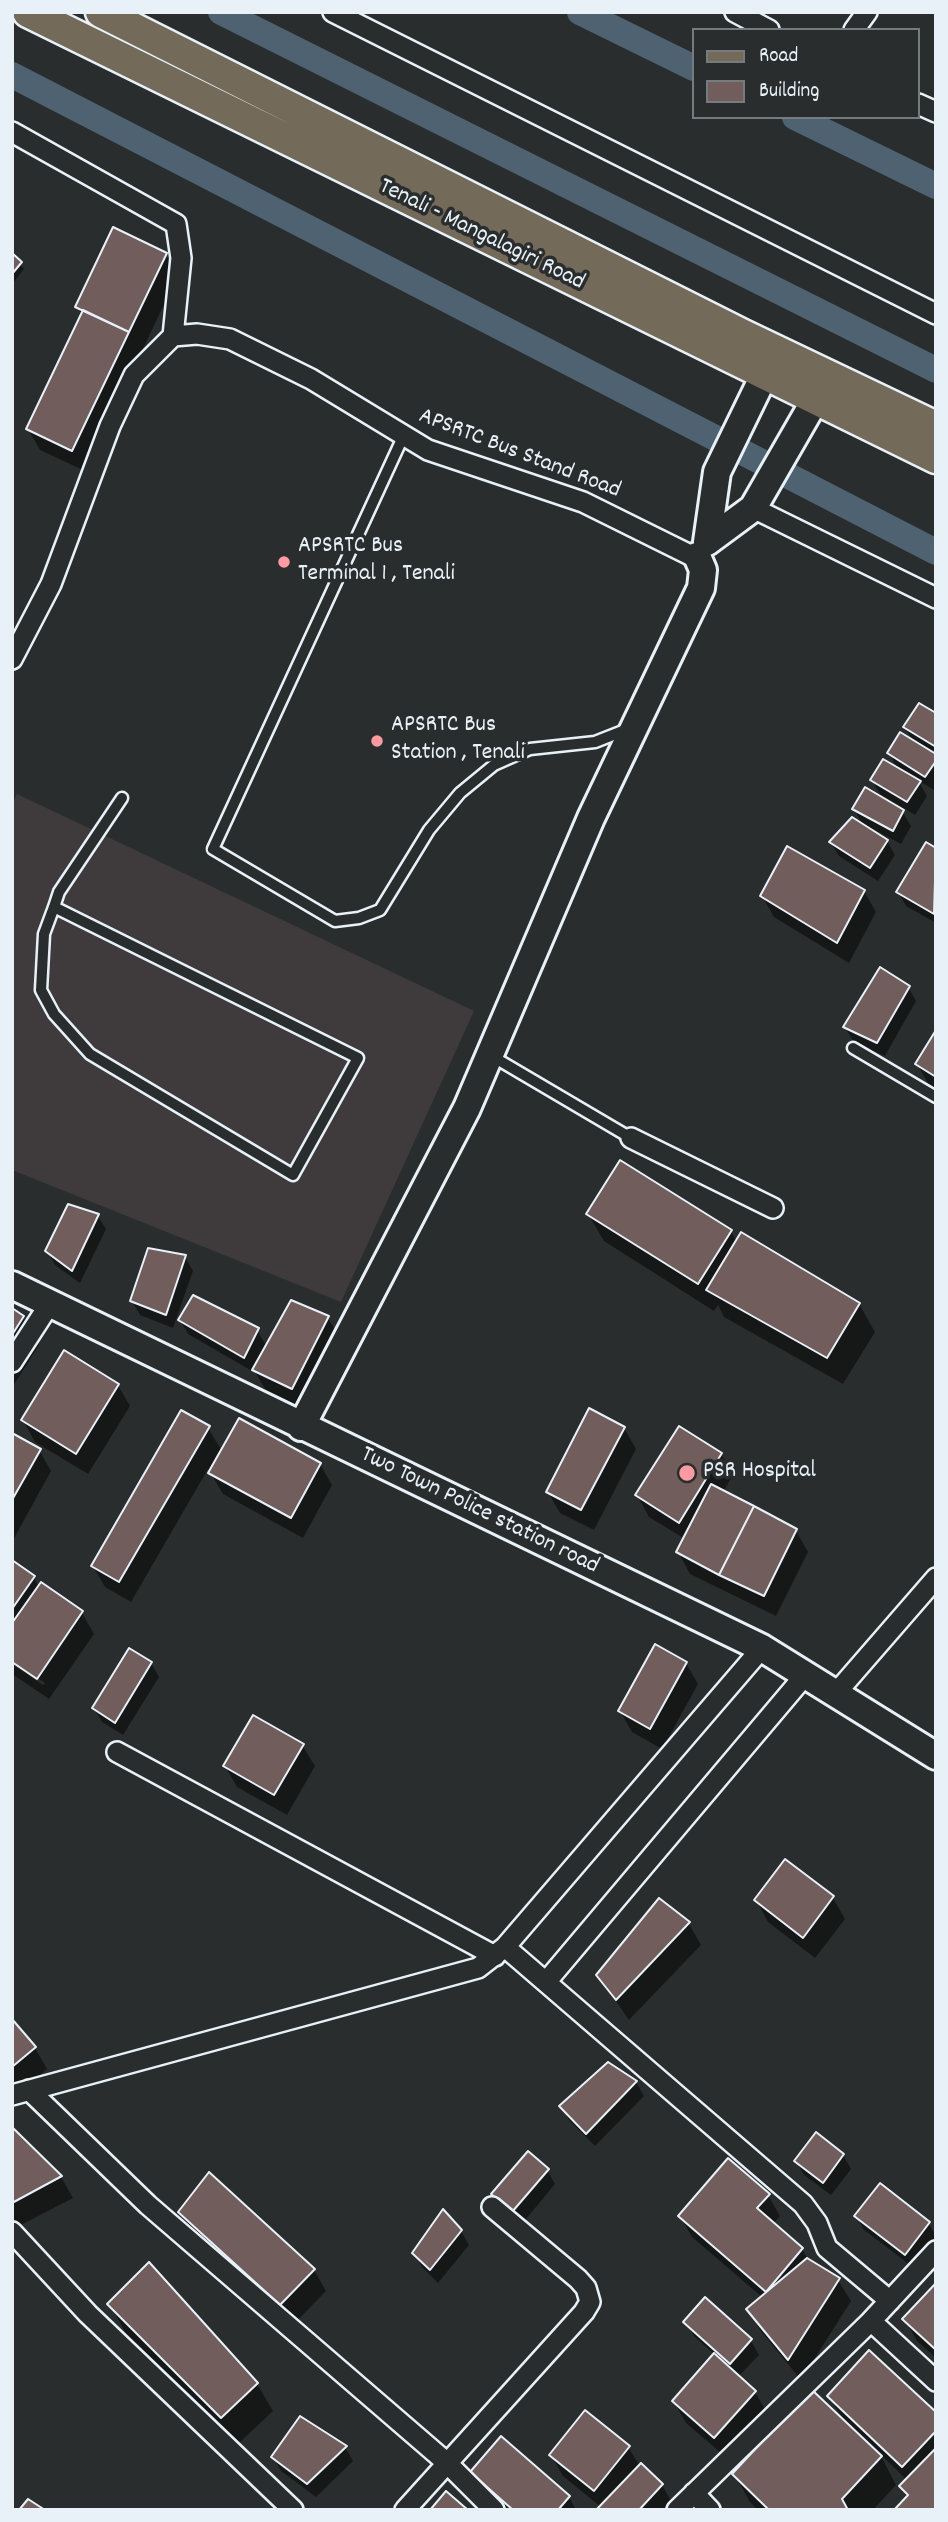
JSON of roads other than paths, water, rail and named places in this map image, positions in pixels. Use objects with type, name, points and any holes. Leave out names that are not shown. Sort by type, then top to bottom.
[{"type":"main road","name":"Tenali - Mangalagiri Road","points":[[28,12],[766,371],[831,374],[936,426]]},
{"type":"main road","name":"Tenali - Mangalagiri Road","points":[[101,12],[766,371],[811,405],[936,458]]},
{"type":"street","points":[[333,12],[936,314]]},
{"type":"street","points":[[735,12],[765,28]]},
{"type":"street","points":[[855,28],[867,12]]},
{"type":"street","points":[[920,104],[936,112]]},
{"type":"street","points":[[12,132],[176,224],[181,251],[173,336],[134,375],[110,426],[51,584],[12,659]]},
{"type":"street","name":"APSRTC Bus Stand Road","points":[[173,336],[197,334],[230,340],[311,379],[402,437],[428,450],[583,502],[681,553],[702,549]]},
{"type":"street","points":[[301,1427],[467,1108],[591,818],[701,588],[702,549],[717,472],[766,371]]},
{"type":"street","points":[[702,549],[757,501],[831,374]]},
{"type":"street","points":[[757,501],[936,598]]},
{"type":"street","points":[[631,1138],[773,1208]]},
{"type":"street","name":"Two Town Police station road","points":[[12,1285],[48,1305],[762,1648],[837,1692],[936,1756]]},
{"type":"street","points":[[12,1362],[48,1305]]},
{"type":"street","points":[[837,1692],[936,1578]]},
{"type":"street","points":[[20,2092],[465,1974],[505,1952],[762,1648]]},
{"type":"street","points":[[542,1979],[806,1674]]},
{"type":"street","points":[[117,1752],[505,1952],[542,1979],[803,2204],[817,2223],[827,2248],[890,2301]]},
{"type":"street","points":[[20,2092],[446,2462],[494,2510]]},
{"type":"street","points":[[405,2510],[584,2312],[590,2302],[586,2288],[578,2279],[492,2207]]},
{"type":"street","points":[[12,2232],[88,2314],[293,2510]]},
{"type":"street","points":[[677,2510],[871,2321],[936,2251]]},
{"type":"street","points":[[871,2321],[936,2381]]},
{"type":"street","points":[[694,2493],[710,2510]]},
{"type":"lane","points":[[402,437],[213,849],[335,921],[359,918],[380,910],[429,830],[460,793],[494,765],[530,749],[595,742],[635,726]]},
{"type":"lane","points":[[54,907],[358,1058],[293,1175],[90,1054],[54,1014],[41,990],[44,934],[59,892],[122,798]]},
{"type":"lane","points":[[853,1048],[936,1097]]},
{"type":"lane","points":[[490,1054],[631,1138]]},
{"type":"waterway","points":[[221,12],[936,370]]},
{"type":"waterway","points":[[580,12],[692,67]]},
{"type":"waterway","points":[[12,75],[936,552]]},
{"type":"waterway","points":[[799,119],[936,186]]},
{"type":"place","name":"APSRTC Bus Terminal 1 , Tenali","points":[[284,562]]},
{"type":"place","name":"APSRTC Bus Station , Tenali","points":[[377,741]]},
{"type":"place","name":"PSR Hospital","points":[[687,1473]]}]
